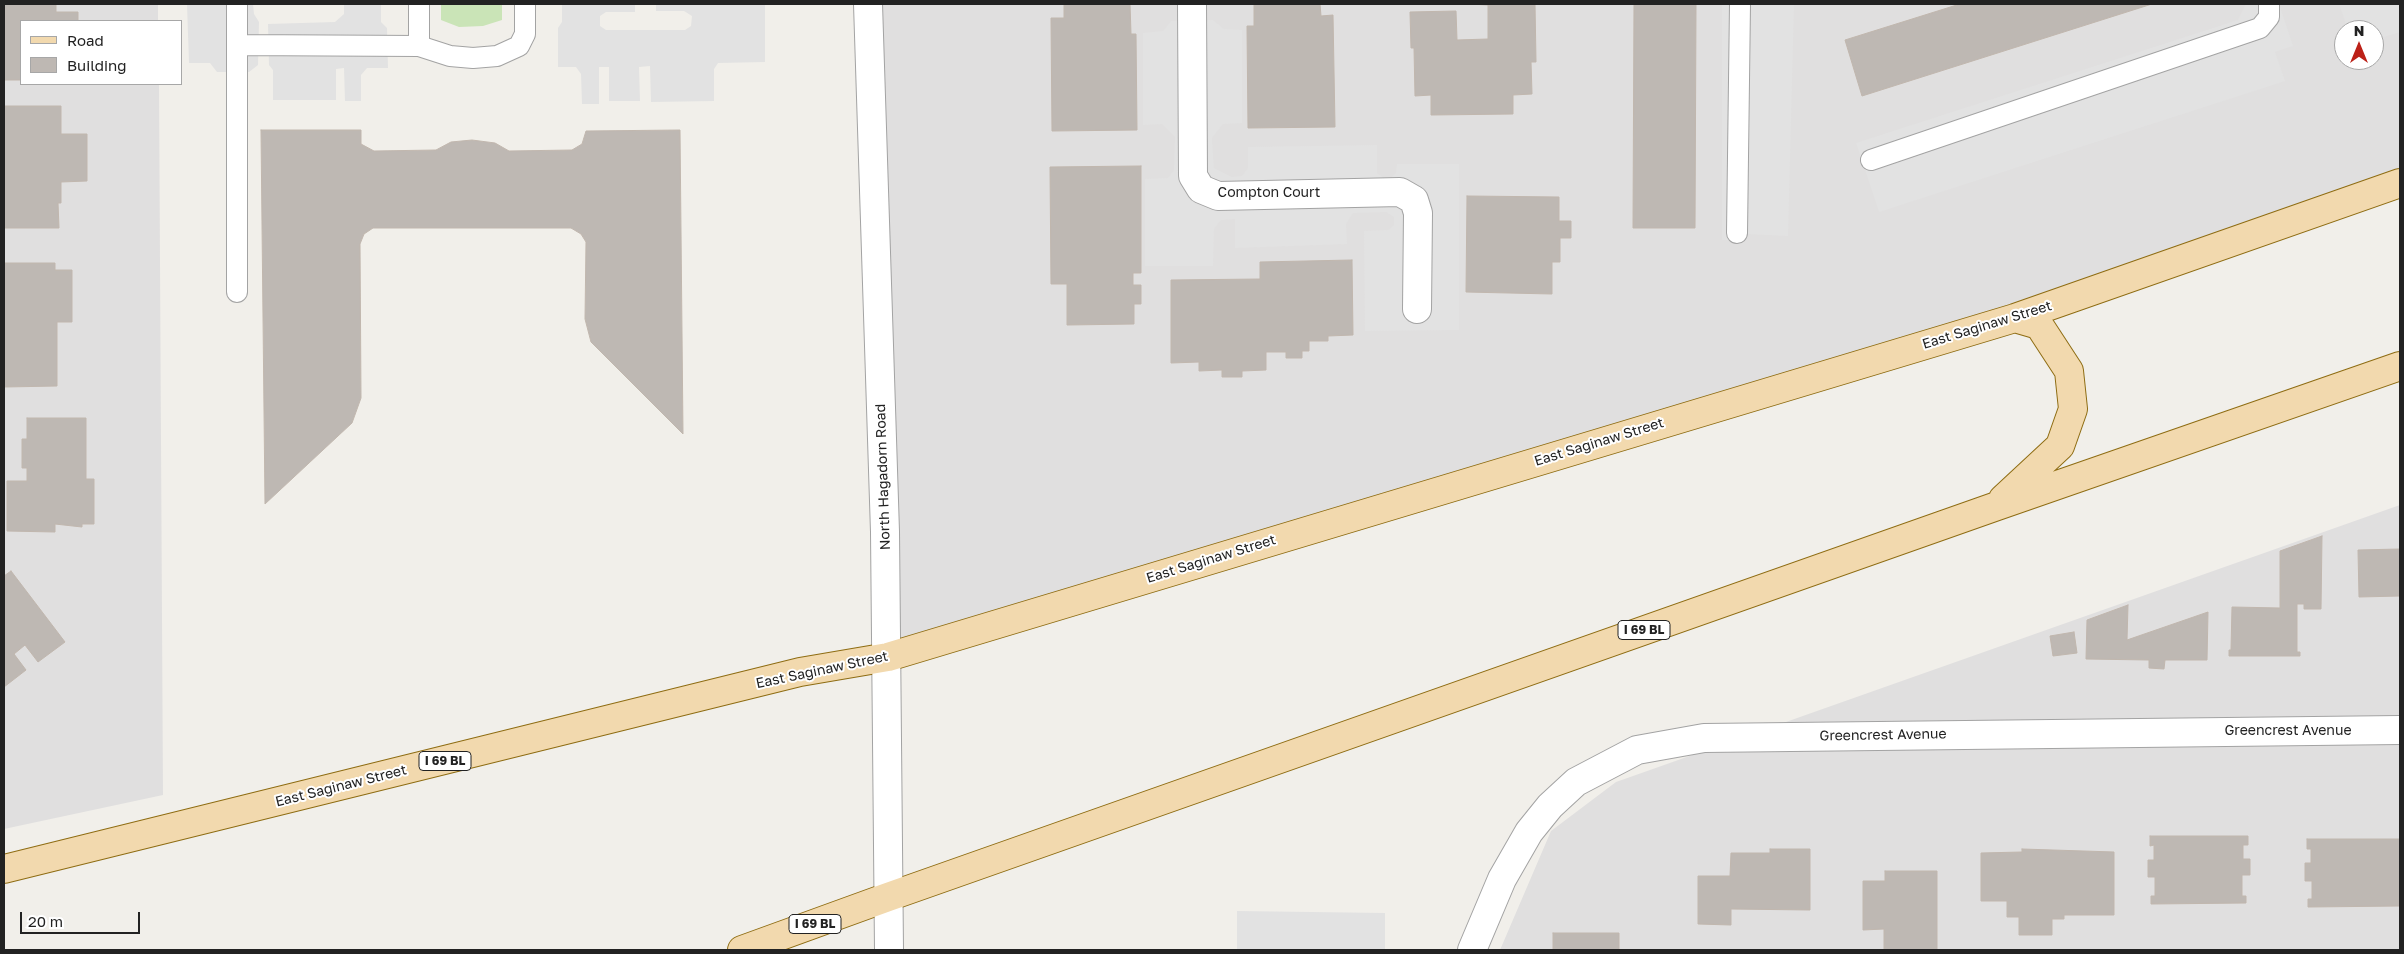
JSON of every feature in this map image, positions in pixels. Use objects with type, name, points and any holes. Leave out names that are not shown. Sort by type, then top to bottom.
[{"type":"main road","name":"East Saginaw Street","points":[[4,869],[800,672],[888,657],[2014,318],[2400,183]]},
{"type":"main road","points":[[1997,506],[2060,446],[2073,409],[2069,371],[2039,325],[2014,318]]},
{"type":"main road","name":"I 69 BL","points":[[742,950],[1997,506],[2400,366]]},
{"type":"street","name":"North Hagadorn Road","points":[[868,4],[888,657],[889,950]]},
{"type":"street","name":"Compton Court","points":[[1192,4],[1193,176],[1201,189],[1218,196],[1400,192],[1414,200],[1418,213],[1417,309]]},
{"type":"street","name":"Greencrest Avenue","points":[[1472,950],[1502,880],[1529,832],[1550,806],[1576,782],[1637,750],[1704,738],[2400,730]]},
{"type":"lane","points":[[237,4],[237,292]]},
{"type":"lane","points":[[419,4],[419,46]]},
{"type":"lane","points":[[237,45],[419,46],[450,56],[497,56],[518,46],[525,34],[525,4]]},
{"type":"lane","points":[[1737,233],[1740,4]]},
{"type":"lane","points":[[1871,160],[2260,28],[2270,17],[2270,4]]},
{"type":"shaded area","points":[[4,4],[158,4],[158,20],[20,20],[20,85],[159,85],[163,795],[4,829]]},
{"type":"shaded area","points":[[187,4],[253,4],[254,14],[259,22],[258,65],[249,72],[217,72],[210,63],[189,63]]},
{"type":"shaded area","points":[[344,4],[381,4],[381,22],[387,28],[388,68],[367,68],[361,75],[361,101],[345,101],[344,68],[336,69],[336,100],[273,100],[273,70],[269,65],[268,24],[335,22],[344,14]]},
{"type":"shaded area","points":[[562,4],[635,4],[635,12],[606,12],[600,16],[600,26],[606,30],[685,30],[691,26],[692,16],[684,11],[656,11],[656,4],[765,4],[765,62],[718,63],[714,69],[714,101],[651,102],[650,66],[639,67],[640,101],[609,101],[609,67],[599,67],[599,104],[582,104],[581,74],[576,67],[558,67],[558,28],[562,22]]},
{"type":"shaded area","points":[[868,4],[2400,4],[2400,183],[888,657]]},
{"type":"shaded area","points":[[1722,4],[1794,4],[1788,236],[1746,234],[1740,240],[1722,240]]},
{"type":"shaded area","points":[[2246,4],[2279,4],[2293,46],[2275,52],[2285,81],[1879,212],[1856,143],[2238,20]]},
{"type":"shaded area","points":[[2339,4],[2400,4],[2400,32],[2384,37],[2384,20],[2345,20]]},
{"type":"shaded area","points":[[1213,20],[1224,29],[1242,30],[1242,123],[1223,124],[1212,138],[1214,168],[1232,177],[1242,176],[1248,168],[1248,147],[1377,145],[1377,173],[1384,178],[1390,178],[1396,173],[1397,164],[1459,164],[1459,330],[1365,331],[1364,231],[1388,230],[1394,225],[1394,217],[1386,212],[1353,213],[1346,224],[1347,244],[1235,248],[1235,219],[1221,220],[1214,229],[1213,266],[1145,266],[1145,179],[1168,178],[1174,170],[1175,137],[1162,124],[1143,125],[1143,33],[1163,31],[1171,21]]},
{"type":"shaded area","points":[[2400,505],[2400,950],[1500,950],[1551,831],[1616,782]]},
{"type":"shaded area","points":[[1237,911],[1385,913],[1385,950],[1237,950]]},
{"type":"green space","points":[[441,4],[502,4],[502,20],[483,26],[459,27],[441,20]]},
{"type":"building","points":[[4,4],[56,4],[56,12],[78,12],[78,20],[20,20],[20,80],[4,80]]},
{"type":"building","points":[[1064,4],[1130,4],[1131,34],[1136,34],[1137,130],[1052,131],[1051,18],[1064,18]]},
{"type":"building","points":[[1254,4],[1320,4],[1321,16],[1333,15],[1335,127],[1248,128],[1247,26],[1254,26]]},
{"type":"building","points":[[1470,4],[1535,4],[1536,62],[1531,62],[1532,94],[1513,95],[1513,114],[1431,115],[1431,95],[1415,96],[1414,48],[1411,48],[1410,12],[1456,11],[1457,40],[1488,39],[1488,5]]},
{"type":"building","points":[[1634,4],[1696,4],[1695,228],[1633,228]]},
{"type":"building","points":[[1960,4],[2152,4],[1862,96],[1845,40]]},
{"type":"building","points":[[4,106],[61,106],[61,134],[87,134],[87,181],[61,182],[61,203],[58,203],[59,228],[4,228]]},
{"type":"building","points":[[261,130],[361,130],[361,144],[374,151],[436,150],[451,142],[472,140],[495,143],[509,151],[572,150],[582,144],[586,131],[680,130],[683,434],[591,342],[585,319],[586,242],[581,234],[571,228],[373,228],[364,234],[360,244],[361,398],[352,423],[265,504]]},
{"type":"building","points":[[1141,166],[1141,273],[1133,273],[1133,285],[1141,285],[1141,304],[1134,304],[1134,324],[1067,325],[1067,284],[1051,284],[1050,167]]},
{"type":"building","points":[[1467,196],[1559,197],[1559,221],[1571,221],[1571,238],[1560,238],[1560,262],[1552,262],[1552,294],[1466,292]]},
{"type":"building","points":[[1352,260],[1353,335],[1328,336],[1328,341],[1309,341],[1309,351],[1302,351],[1302,358],[1286,358],[1286,352],[1266,352],[1266,370],[1242,371],[1242,377],[1222,377],[1222,370],[1199,371],[1199,362],[1171,363],[1171,280],[1260,279],[1260,262]]},
{"type":"building","points":[[4,263],[55,263],[55,270],[72,270],[72,322],[57,322],[57,386],[4,387]]},
{"type":"building","points":[[27,418],[86,418],[86,479],[94,479],[94,524],[82,524],[82,527],[55,524],[55,532],[7,531],[7,481],[27,481],[27,468],[22,468],[22,439],[27,439]]},
{"type":"building","points":[[2322,536],[2321,609],[2304,609],[2304,604],[2297,604],[2297,652],[2300,652],[2300,656],[2229,656],[2229,650],[2231,650],[2232,607],[2280,608],[2280,551]]},
{"type":"building","points":[[2400,549],[2400,596],[2359,597],[2358,550]]},
{"type":"building","points":[[11,571],[65,642],[38,662],[25,645],[14,654],[26,670],[4,687],[4,576]]},
{"type":"building","points":[[2128,605],[2127,640],[2208,612],[2207,660],[2165,660],[2164,669],[2149,668],[2149,660],[2086,659],[2087,620]]},
{"type":"building","points":[[2074,632],[2077,653],[2053,656],[2050,636]]},
{"type":"building","points":[[2150,836],[2248,836],[2248,845],[2243,845],[2243,859],[2250,859],[2250,875],[2242,875],[2242,896],[2246,896],[2246,903],[2151,904],[2151,896],[2155,896],[2155,877],[2148,877],[2148,860],[2154,860],[2154,845],[2150,846]]},
{"type":"building","points":[[2307,839],[2400,839],[2400,906],[2308,907],[2308,899],[2312,899],[2312,881],[2305,881],[2305,863],[2311,863],[2311,849],[2307,849]]},
{"type":"building","points":[[1770,849],[1810,849],[1810,910],[1731,909],[1731,925],[1698,924],[1698,876],[1730,876],[1731,853],[1770,853]]},
{"type":"building","points":[[2022,849],[2114,852],[2114,915],[2064,915],[2064,919],[2052,919],[2052,935],[2019,935],[2019,917],[2007,917],[2007,901],[1981,901],[1981,853],[2022,852]]},
{"type":"building","points":[[1885,871],[1937,871],[1937,950],[1884,950],[1884,929],[1863,930],[1863,881],[1885,881]]},
{"type":"building","points":[[1553,933],[1619,933],[1619,950],[1553,950]]}]
